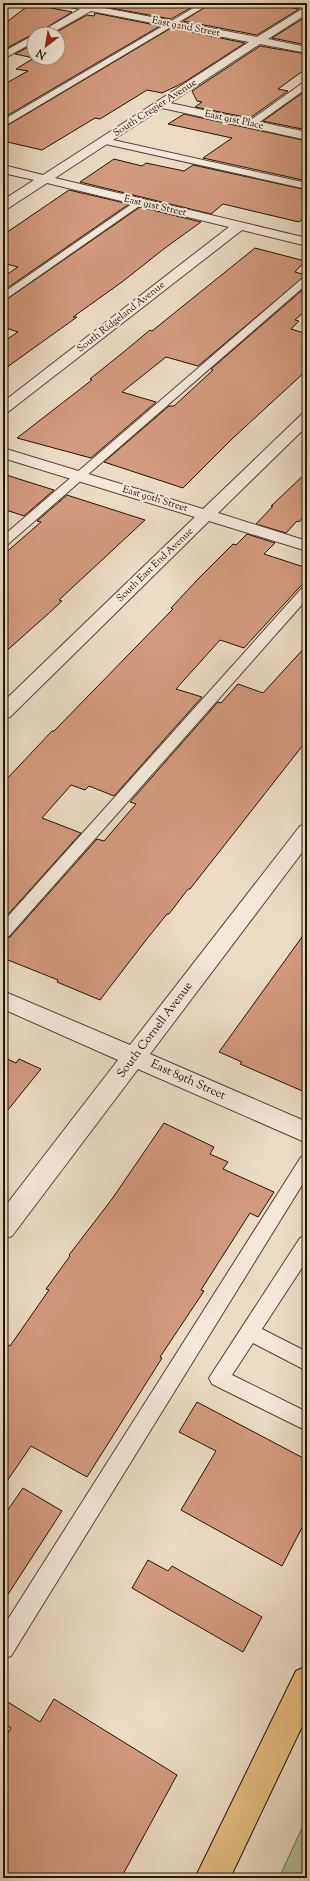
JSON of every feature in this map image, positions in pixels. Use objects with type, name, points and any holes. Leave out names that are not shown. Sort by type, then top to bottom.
[{"type":"highway","points":[[212,1878],[307,1682]]},
{"type":"street","name":"East 92nd Street","points":[[65,3],[94,5],[172,24],[307,50]]},
{"type":"street","points":[[56,26],[94,5]]},
{"type":"street","name":"South Cregier Avenue","points":[[3,206],[306,11]]},
{"type":"street","points":[[3,56],[26,43]]},
{"type":"street","name":"East 91st Place","points":[[160,104],[307,136]]},
{"type":"street","name":"East 91st Street","points":[[3,169],[307,242]]},
{"type":"street","name":"South Ridgeland Avenue","points":[[3,409],[239,226]]},
{"type":"street","name":"South East End Avenue","points":[[3,713],[307,417]]},
{"type":"street","name":"East 90th Street","points":[[3,452],[307,546]]},
{"type":"street","name":"South Cornell Avenue","points":[[3,1228],[307,831]]},
{"type":"street","name":"East 89th Street","points":[[3,999],[307,1132]]},
{"type":"lane","points":[[3,124],[207,3]]},
{"type":"lane","points":[[251,124],[305,88]]},
{"type":"lane","points":[[104,141],[307,186]]},
{"type":"lane","points":[[3,298],[139,202]]},
{"type":"lane","points":[[3,542],[307,279]]},
{"type":"lane","points":[[3,932],[307,592]]},
{"type":"lane","points":[[3,1648],[307,1162]]},
{"type":"lane","points":[[307,1244],[219,1378],[307,1422]]},
{"type":"lane","points":[[250,1332],[307,1362]]},
{"type":"green space","points":[[307,1817],[307,1878],[279,1878]]},
{"type":"building","points":[[100,3],[199,3],[171,19],[100,6]]},
{"type":"building","points":[[212,3],[265,3],[299,9],[257,35],[183,21]]},
{"type":"building","points":[[30,4],[72,12],[49,26],[26,26],[26,38],[3,50],[3,25]]},
{"type":"building","points":[[95,13],[160,26],[3,118],[3,85],[28,71],[16,69],[26,63],[26,66],[66,66],[66,27],[87,15],[94,16]]},
{"type":"building","points":[[307,16],[307,45],[272,38]]},
{"type":"building","points":[[171,28],[245,43],[183,83],[162,93],[147,90],[100,119],[95,118],[42,150],[3,141],[3,128]]},
{"type":"building","points":[[260,46],[307,54],[307,68],[278,89],[288,91],[250,118],[195,107],[202,102],[197,101],[192,91]]},
{"type":"building","points":[[26,48],[26,56],[15,54]]},
{"type":"building","points":[[301,94],[307,95],[307,130],[263,121]]},
{"type":"building","points":[[184,114],[307,141],[307,181],[203,158],[232,138],[168,124]]},
{"type":"building","points":[[114,159],[142,166],[146,163],[184,171],[193,165],[307,190],[307,216],[299,222],[223,204],[211,214],[80,182]]},
{"type":"building","points":[[69,190],[129,204],[3,291],[3,277],[18,267],[3,263],[3,235]]},
{"type":"building","points":[[140,207],[201,222],[73,317],[77,317],[3,370],[3,342],[18,332],[3,327],[3,302]]},
{"type":"building","points":[[255,248],[305,261],[295,272],[306,275],[198,366],[166,357],[122,392],[156,402],[91,458],[17,438],[92,380],[90,379],[150,330],[152,331]]},
{"type":"building","points":[[307,286],[307,309],[295,320],[299,321],[291,329],[307,334],[307,370],[233,438],[183,488],[104,462],[169,406],[174,406],[213,370],[211,369]]},
{"type":"building","points":[[307,472],[307,513],[299,522],[297,521],[286,533],[256,524],[273,506],[271,506]]},
{"type":"building","points":[[3,474],[54,490],[24,516],[3,509]]},
{"type":"building","points":[[67,495],[145,520],[59,600],[62,601],[3,654],[3,555],[41,522],[37,521]]},
{"type":"building","points":[[247,534],[275,543],[264,554],[307,568],[307,579],[244,648],[220,640],[176,689],[202,697],[114,796],[89,786],[85,790],[71,785],[42,818],[81,833],[3,920],[3,783],[52,731],[54,731],[173,609],[171,608],[199,578],[233,544],[236,545]]},
{"type":"building","points":[[307,645],[307,740],[190,889],[188,889],[169,914],[167,914],[146,940],[100,1000],[57,982],[58,980],[3,958],[3,939],[10,937],[97,839],[104,841],[136,804],[130,802],[218,702],[221,703],[238,684],[263,693]]},
{"type":"building","points":[[307,930],[307,1093],[240,1064],[242,1062],[219,1052]]},
{"type":"building","points":[[3,1057],[16,1063],[19,1059],[41,1069],[3,1116]]},
{"type":"building","points":[[164,1123],[214,1147],[210,1154],[228,1162],[223,1169],[274,1192],[258,1217],[250,1213],[201,1290],[204,1291],[160,1357],[162,1358],[87,1477],[31,1446],[3,1487],[3,1342],[10,1346],[49,1290],[46,1289],[70,1256],[69,1255],[112,1199]]},
{"type":"building","points":[[197,1402],[307,1460],[307,1518],[282,1566],[181,1510],[216,1451],[179,1432]]},
{"type":"building","points":[[23,1488],[62,1511],[3,1602],[3,1517]]},
{"type":"building","points":[[148,1560],[168,1571],[172,1566],[262,1617],[243,1652],[132,1588]]},
{"type":"building","points":[[3,1699],[40,1722],[54,1699],[177,1775],[121,1878],[3,1878],[3,1741],[11,1728],[3,1723]]}]
